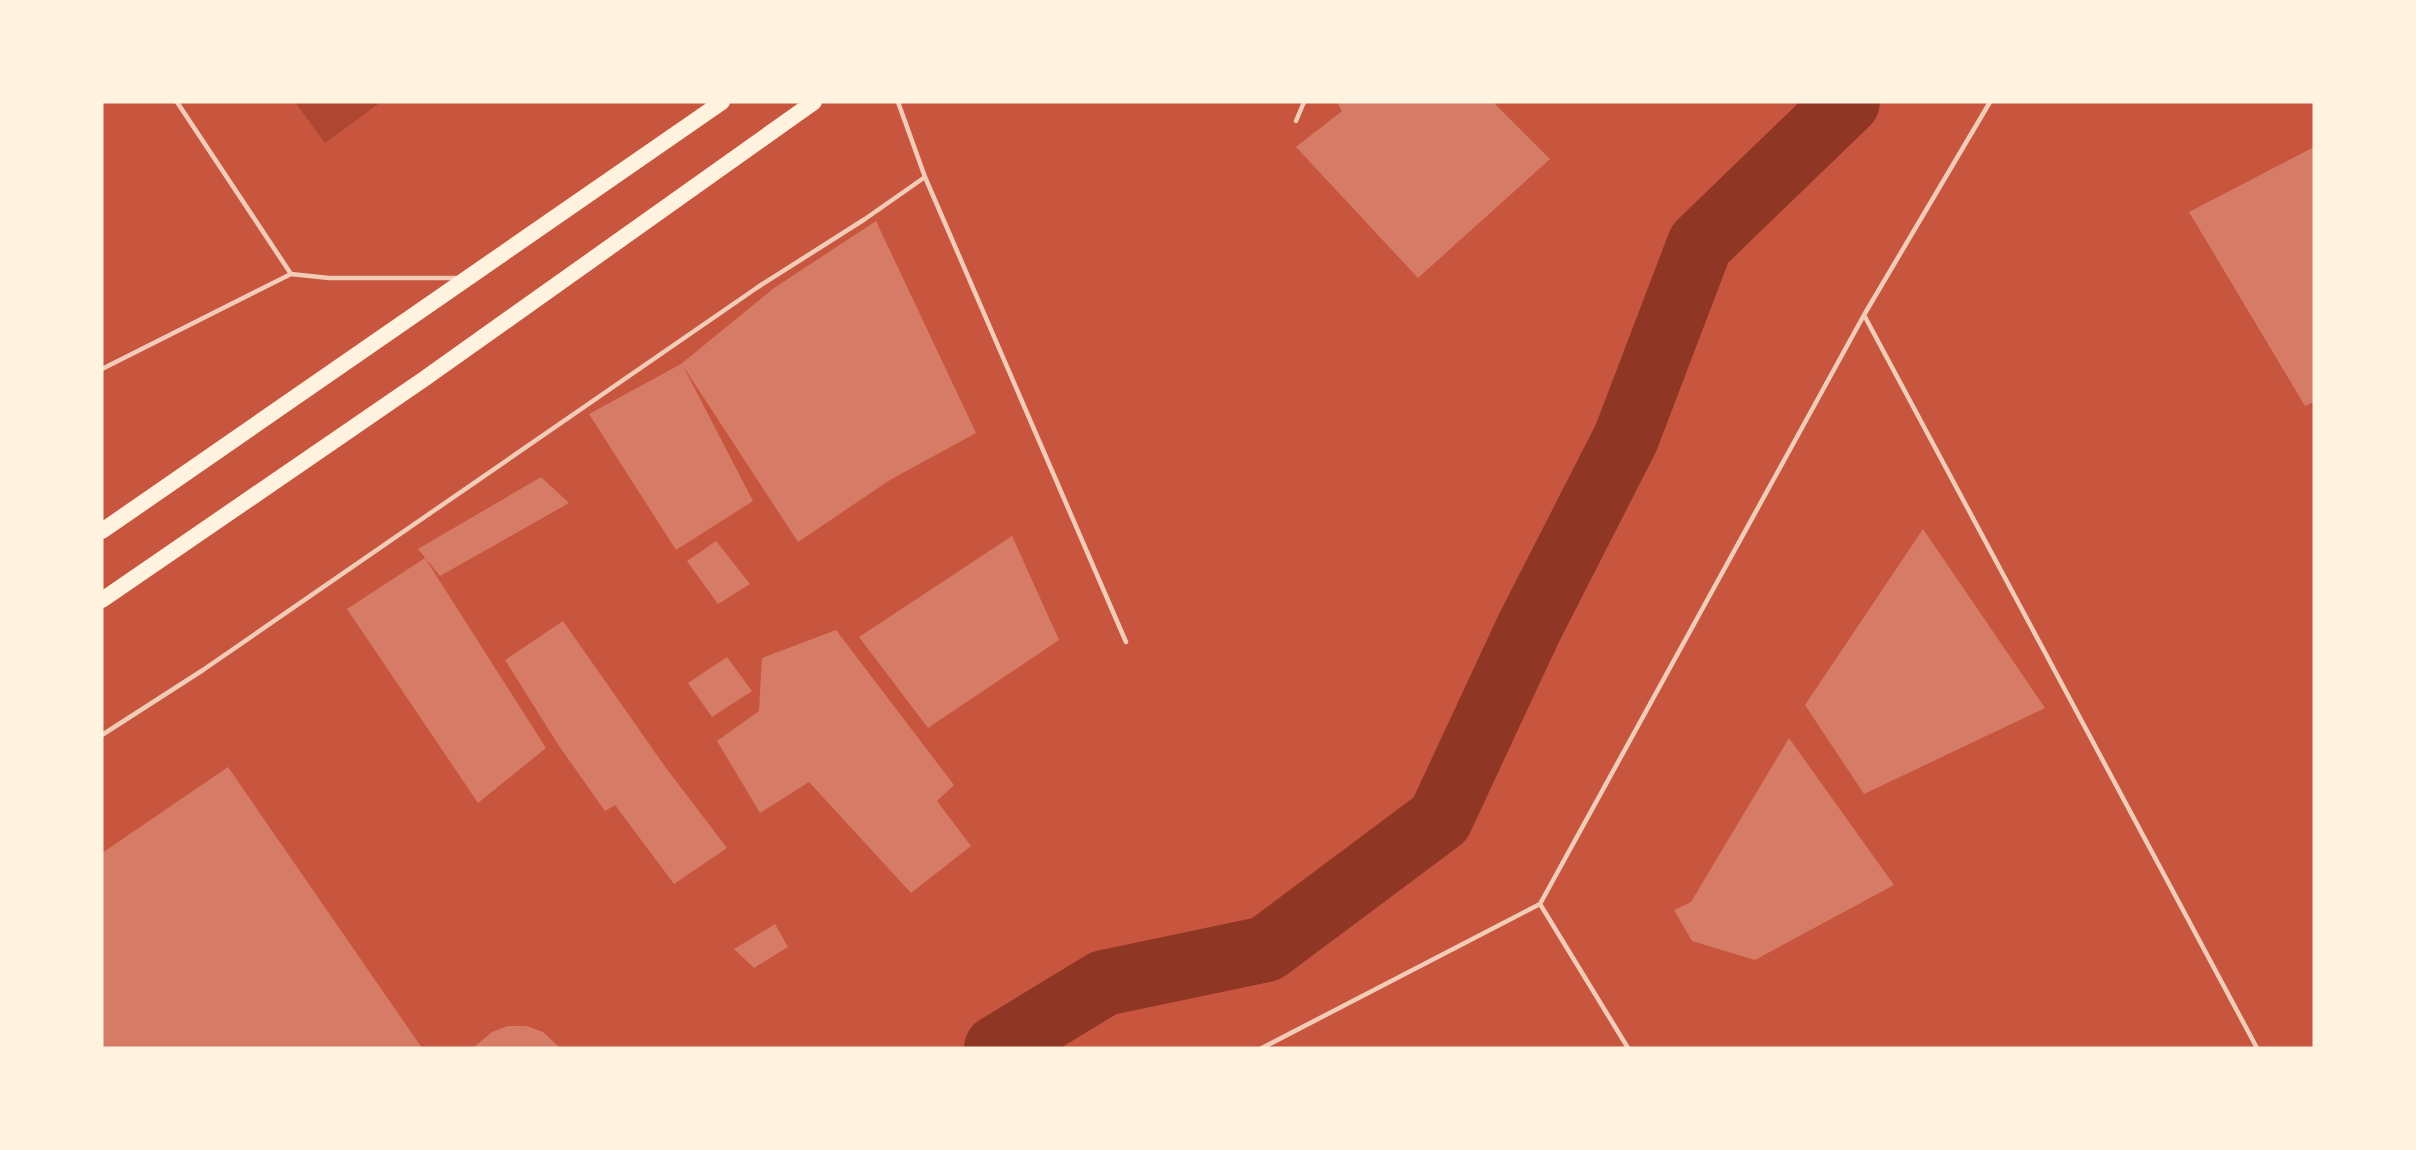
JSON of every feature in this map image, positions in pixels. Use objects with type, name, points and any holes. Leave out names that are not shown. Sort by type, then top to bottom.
[{"type":"highway","points":[[102,531],[722,102]]},
{"type":"highway","points":[[102,600],[424,379],[814,102]]},
{"type":"lane","points":[[177,102],[291,274]]},
{"type":"lane","points":[[898,102],[925,177],[1126,642]]},
{"type":"lane","points":[[1296,122],[1304,102]]},
{"type":"lane","points":[[1262,1048],[1540,904],[1864,315],[1990,102]]},
{"type":"lane","points":[[102,735],[202,670],[748,294],[873,214],[925,177]]},
{"type":"lane","points":[[102,369],[291,274],[329,278],[465,278]]},
{"type":"lane","points":[[1864,315],[2257,1048]]},
{"type":"lane","points":[[1540,904],[1628,1048]]},
{"type":"shaded area","points":[[295,102],[381,102],[325,143]]},
{"type":"building","points":[[1337,102],[1493,102],[1550,159],[1418,278],[1296,147],[1342,111]]},
{"type":"building","points":[[2314,147],[2314,402],[2305,406],[2189,212]]},
{"type":"building","points":[[876,221],[976,433],[890,480],[798,542],[683,366],[753,501],[676,550],[589,414],[681,364],[774,288]]},
{"type":"building","points":[[541,477],[569,503],[440,576],[418,549]]},
{"type":"building","points":[[1923,529],[2045,708],[1864,794],[1805,705]]},
{"type":"building","points":[[1012,536],[1059,640],[928,728],[859,637]]},
{"type":"building","points":[[716,541],[750,584],[718,604],[687,561]]},
{"type":"building","points":[[425,558],[546,748],[478,803],[347,609]]},
{"type":"building","points":[[563,621],[666,768],[727,848],[674,884],[615,805],[605,811],[559,746],[505,660]]},
{"type":"building","points":[[836,630],[954,785],[937,801],[971,846],[911,893],[809,782],[760,813],[717,741],[759,711],[762,658]]},
{"type":"building","points":[[727,657],[752,691],[712,717],[688,683]]},
{"type":"building","points":[[1789,738],[1894,885],[1755,960],[1692,941],[1674,910],[1691,902]]},
{"type":"building","points":[[228,767],[422,1048],[102,1048],[102,853]]},
{"type":"building","points":[[775,924],[788,947],[754,968],[734,949]]},
{"type":"building","points":[[508,1026],[527,1026],[543,1032],[560,1048],[473,1048],[492,1032]]},
{"type":"waterway","points":[[997,1048],[1104,983],[1266,949],[1440,819],[1529,628],[1626,438],[1700,244],[1847,102]]}]
